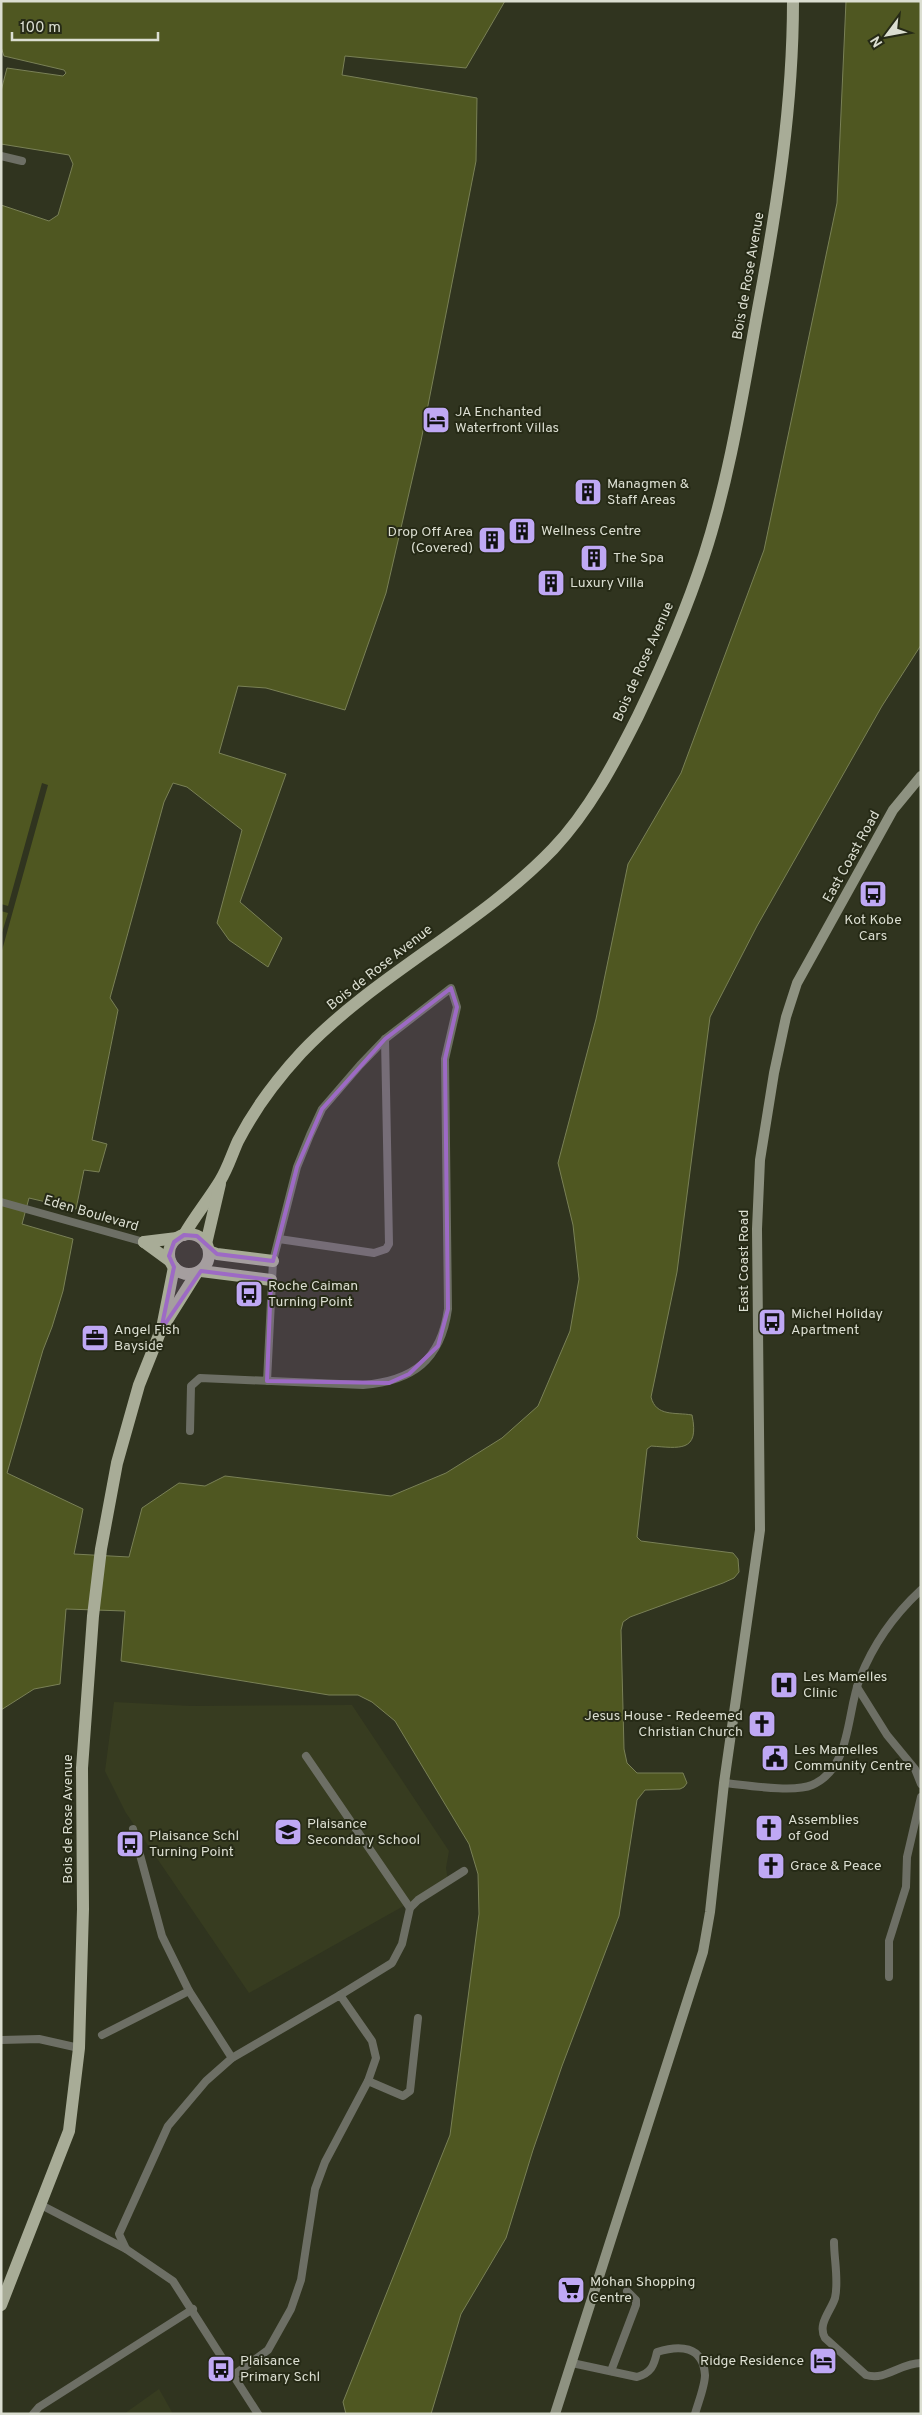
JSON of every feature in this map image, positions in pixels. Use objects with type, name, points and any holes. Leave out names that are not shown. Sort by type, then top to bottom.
[{"type":"main road","name":"Bois de Rose Avenue","points":[[181,1236],[222,1179],[239,1141],[266,1096],[301,1053],[367,995],[512,887],[554,848],[586,808],[621,750],[683,616],[705,554],[741,400],[776,210],[788,103],[793,1]]},
{"type":"main road","name":"East Coast Road","points":[[555,2414],[704,1952],[724,1783],[760,1530],[757,1229],[760,1160],[774,1073],[786,1017],[797,982],[893,810],[921,776]]},
{"type":"main road","name":"Bois de Rose Avenue","points":[[208,1247],[222,1179]]},
{"type":"main road","points":[[144,1242],[181,1236],[197,1236],[217,1254],[273,1261]]},
{"type":"main road","points":[[172,1264],[171,1246],[181,1236]]},
{"type":"main road","points":[[144,1242],[184,1274],[198,1272],[271,1280]]},
{"type":"main road","points":[[198,1272],[208,1262],[208,1247]]},
{"type":"main road","name":"Bois de Rose Avenue","points":[[161,1330],[172,1264]]},
{"type":"main road","name":"Bois de Rose Avenue","points":[[1,2305],[69,2132],[79,2048],[83,1910],[82,1768],[93,1616],[101,1549],[119,1454],[139,1385],[161,1330],[198,1272]]},
{"type":"street","points":[[1,156],[22,160]]},
{"type":"street","points":[[190,1431],[191,1386],[194,1381],[205,1377],[267,1381],[363,1385],[389,1383],[409,1374],[422,1364],[438,1346],[446,1325],[448,1309],[445,1059],[457,1007],[450,988],[385,1039],[322,1109],[297,1167],[273,1261],[267,1381]]},
{"type":"street","points":[[279,1239],[374,1253],[386,1249],[389,1244],[385,1039]]},
{"type":"street","name":"Eden Boulevard","points":[[1,1202],[144,1242]]},
{"type":"street","points":[[724,1783],[799,1789],[812,1785],[833,1770],[840,1756],[858,1687],[874,1648],[907,1603],[921,1590]]},
{"type":"street","points":[[858,1687],[887,1735],[915,1769],[921,1784]]},
{"type":"street","points":[[306,1756],[410,1908]]},
{"type":"street","points":[[889,1977],[889,1941],[906,1887],[907,1857],[921,1797]]},
{"type":"street","points":[[132,1829],[162,1936],[189,1992],[232,2058]]},
{"type":"street","points":[[126,2248],[120,2234],[122,2225],[168,2126],[206,2081],[232,2058],[392,1963],[402,1944],[410,1908],[418,1900],[464,1871]]},
{"type":"street","points":[[102,2035],[189,1992]]},
{"type":"street","points":[[235,2374],[268,2350],[291,2309],[301,2280],[315,2189],[325,2162],[368,2081],[376,2058],[372,2042],[340,1995]]},
{"type":"street","points":[[368,2081],[403,2096],[410,2091],[418,2018]]},
{"type":"street","points":[[1,2040],[39,2039],[79,2048]]},
{"type":"street","points":[[43,2206],[110,2242],[126,2248],[173,2281],[235,2374],[258,2414]]},
{"type":"street","points":[[834,2242],[836,2290],[835,2298],[822,2326],[822,2333],[825,2338],[866,2375],[873,2377],[882,2377],[910,2364],[921,2363]]},
{"type":"street","points":[[611,2371],[636,2305],[636,2300],[627,2292]]},
{"type":"street","points":[[33,2414],[39,2407],[193,2309]]},
{"type":"street","points":[[572,2363],[636,2377],[646,2374],[653,2367],[657,2352],[680,2347],[692,2350],[699,2360],[705,2375],[695,2414]]},
{"type":"highlighted area","points":[[451,988],[457,1007],[445,1059],[448,1309],[438,1346],[409,1374],[389,1383],[267,1381],[271,1280],[201,1271],[161,1330],[174,1267],[169,1256],[174,1242],[184,1235],[197,1236],[217,1254],[273,1261],[297,1167],[322,1109],[385,1039]]},
{"type":"shaded area","points":[[1,1],[505,1],[466,68],[345,56],[342,75],[477,98],[476,161],[421,441],[386,593],[345,710],[266,688],[238,686],[219,753],[286,774],[240,902],[282,938],[268,967],[229,940],[217,923],[242,830],[187,787],[173,783],[164,802],[110,998],[118,1010],[92,1140],[107,1144],[99,1172],[84,1170],[76,1209],[29,1198],[22,1224],[73,1239],[63,1291],[43,1350],[7,1473],[83,1509],[74,1554],[129,1557],[142,1508],[179,1483],[205,1486],[225,1476],[391,1496],[446,1473],[502,1438],[538,1406],[570,1331],[579,1279],[573,1225],[558,1163],[596,1019],[628,864],[681,773],[764,550],[837,203],[846,1],[921,1],[921,645],[882,706],[757,926],[710,1017],[677,1272],[651,1397],[657,1408],[662,1411],[692,1415],[694,1427],[693,1436],[685,1446],[651,1446],[647,1449],[637,1537],[641,1541],[733,1553],[738,1559],[739,1572],[734,1578],[723,1583],[630,1617],[623,1622],[621,1630],[624,1749],[627,1763],[637,1773],[683,1773],[687,1783],[680,1789],[645,1790],[637,1800],[619,1916],[562,2066],[533,2150],[506,2238],[461,2314],[431,2414],[346,2414],[343,2402],[450,2135],[479,1914],[478,1874],[469,1844],[395,1721],[372,1702],[358,1695],[329,1695],[121,1661],[125,1611],[66,1609],[60,1684],[34,1689],[1,1710],[1,205],[49,221],[58,215],[73,164],[69,155],[1,144],[1,91],[7,68],[63,76],[66,73],[64,70],[4,56],[1,47]]},
{"type":"shaded area","name":"Plaisance Secondary School","points":[[114,1702],[191,1706],[352,1705],[449,1851],[446,1868],[448,1881],[249,1993],[126,1813],[105,1771]]},
{"type":"shaded area","points":[[159,2389],[173,2414],[124,2414]]},
{"type":"pier","points":[[42,783],[48,785],[1,954],[1,936],[8,913],[1,911],[1,904],[8,906]]},
{"type":"place","name":"JA Enchanted Waterfront Villas","points":[[436,420]]},
{"type":"place","name":"Managmen & Staff Areas","points":[[588,492]]},
{"type":"place","name":"Wellness Centre","points":[[522,531]]},
{"type":"place","name":"Drop Off Area (Covered)","points":[[492,540]]},
{"type":"place","name":"The Spa","points":[[594,558]]},
{"type":"place","name":"Luxury Villa","points":[[551,583]]},
{"type":"place","name":"Kot Kobe Cars","points":[[873,894]]},
{"type":"place","name":"Roche Caiman Turning Point","points":[[249,1294]]},
{"type":"place","name":"Michel Holiday Apartment","points":[[772,1322]]},
{"type":"place","name":"Angel Fish Bayside","points":[[95,1338]]},
{"type":"place","name":"Les Mamelles Clinic","points":[[784,1685]]},
{"type":"place","name":"Jesus House - Redeemed Christian Church","points":[[762,1724]]},
{"type":"place","name":"Les Mamelles Community Centre","points":[[775,1758]]},
{"type":"place","name":"Assemblies of God","points":[[769,1828]]},
{"type":"place","name":"Plaisance Secondary School","points":[[288,1832]]},
{"type":"place","name":"Plaisance Schl Turning Point","points":[[130,1844]]},
{"type":"place","name":"Grace & Peace","points":[[771,1866]]},
{"type":"place","name":"Mohan Shopping Centre","points":[[571,2290]]},
{"type":"place","name":"Ridge Residence","points":[[823,2361]]},
{"type":"place","name":"Plaisance Primary Schl","points":[[221,2369]]}]
